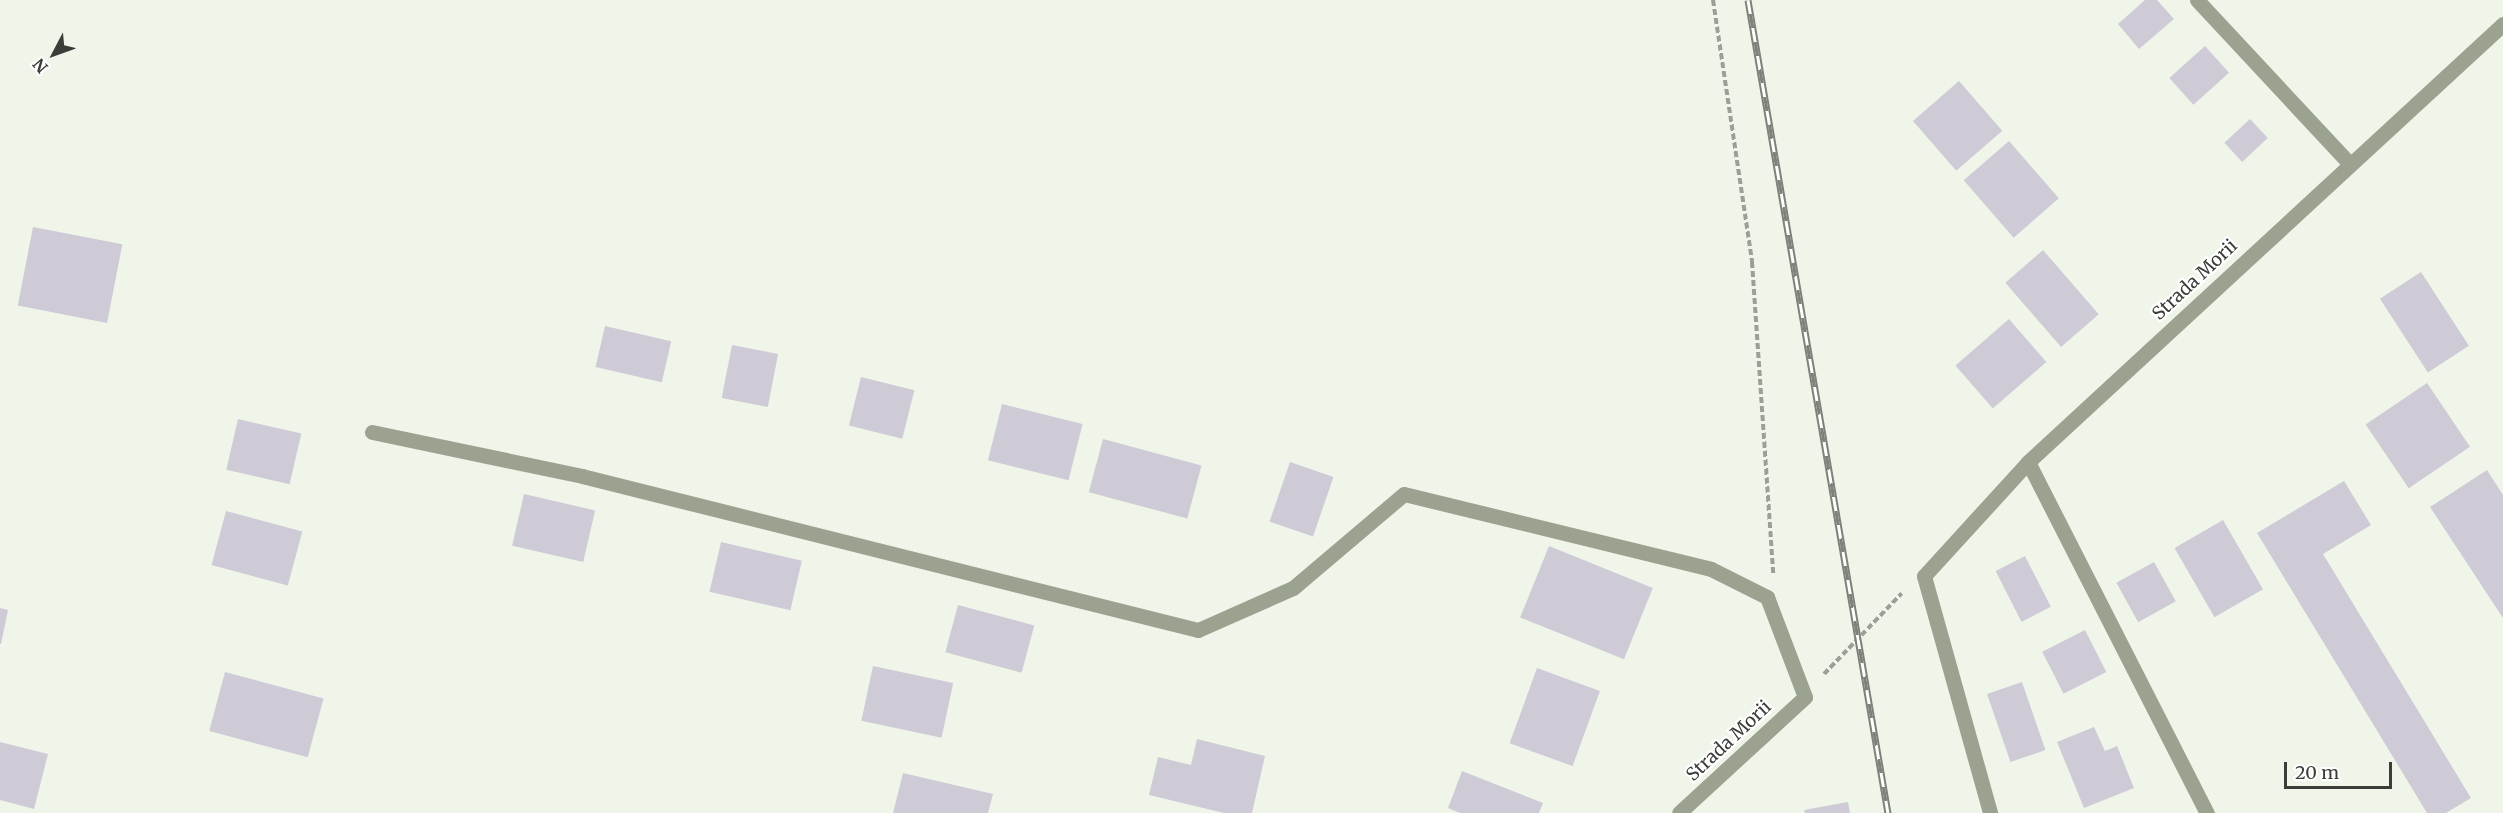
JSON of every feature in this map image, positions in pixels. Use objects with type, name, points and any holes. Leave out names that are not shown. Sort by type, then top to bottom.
[{"type":"street","points":[[2197,0],[2349,163]]},
{"type":"street","name":"Strada Morii","points":[[1924,576],[2028,462],[2349,163],[2503,24]]},
{"type":"street","points":[[372,432],[582,476],[1198,630],[1293,588],[1404,494],[1710,569],[1767,597],[1805,697]]},
{"type":"street","points":[[2028,462],[2208,813]]},
{"type":"street","points":[[1924,576],[1990,813]]},
{"type":"street","name":"Strada Morii","points":[[1679,813],[1805,697]]},
{"type":"path","points":[[1713,0],[1752,262],[1776,563],[1767,597]]},
{"type":"path","points":[[1805,697],[1858,635],[1924,576]]},
{"type":"building","points":[[2145,0],[2157,0],[2174,19],[2139,49],[2118,24]]},
{"type":"building","points":[[2205,46],[2229,73],[2193,105],[2169,78]]},
{"type":"building","points":[[1959,81],[2002,131],[1956,171],[1913,121]]},
{"type":"building","points":[[2250,119],[2268,138],[2242,162],[2224,143]]},
{"type":"building","points":[[2009,141],[2059,198],[2014,238],[1964,180]]},
{"type":"building","points":[[33,227],[122,244],[107,323],[18,306]]},
{"type":"building","points":[[2043,250],[2099,314],[2061,347],[2005,283]]},
{"type":"building","points":[[2421,272],[2469,346],[2428,372],[2380,299]]},
{"type":"building","points":[[2009,319],[2046,362],[1993,409],[1955,366]]},
{"type":"building","points":[[605,326],[671,341],[662,382],[596,367]]},
{"type":"building","points":[[732,345],[778,354],[768,407],[722,398]]},
{"type":"building","points":[[861,377],[914,390],[902,439],[849,426]]},
{"type":"building","points":[[2427,383],[2470,447],[2409,488],[2366,424]]},
{"type":"building","points":[[1002,404],[1083,424],[1069,480],[988,460]]},
{"type":"building","points":[[238,419],[301,434],[290,484],[226,470]]},
{"type":"building","points":[[1103,439],[1202,465],[1187,519],[1089,492]]},
{"type":"building","points":[[1290,462],[1333,477],[1313,537],[1269,522]]},
{"type":"building","points":[[2487,470],[2503,495],[2503,618],[2430,507]]},
{"type":"building","points":[[2344,481],[2371,525],[2323,554],[2471,798],[2446,813],[2427,813],[2257,533]]},
{"type":"building","points":[[524,494],[595,510],[583,562],[512,546]]},
{"type":"building","points":[[226,511],[302,531],[288,586],[212,565]]},
{"type":"building","points":[[2223,520],[2263,589],[2215,617],[2175,548]]},
{"type":"building","points":[[721,542],[802,561],[790,610],[710,592]]},
{"type":"building","points":[[1549,546],[1653,588],[1624,659],[1520,617]]},
{"type":"building","points":[[2025,556],[2051,607],[2021,622],[1996,571]]},
{"type":"building","points":[[2154,562],[2176,601],[2138,622],[2116,583]]},
{"type":"building","points":[[958,605],[1034,625],[1022,673],[945,652]]},
{"type":"building","points":[[0,608],[8,610],[1,644],[0,644]]},
{"type":"building","points":[[2085,630],[2106,672],[2064,694],[2042,652]]},
{"type":"building","points":[[873,666],[953,683],[942,738],[861,721]]},
{"type":"building","points":[[1537,668],[1600,691],[1573,766],[1510,743]]},
{"type":"building","points":[[225,672],[324,698],[308,757],[209,731]]},
{"type":"building","points":[[2022,682],[2045,750],[2010,762],[1987,694]]},
{"type":"building","points":[[2094,727],[2105,751],[2117,746],[2134,788],[2084,808],[2057,742]]},
{"type":"building","points":[[1197,739],[1265,756],[1252,813],[1224,813],[1149,795],[1158,757],[1191,765]]},
{"type":"building","points":[[0,742],[48,754],[34,809],[0,800]]},
{"type":"building","points":[[1462,771],[1543,803],[1539,813],[1460,813],[1448,808]]},
{"type":"building","points":[[903,773],[993,794],[988,813],[893,813]]},
{"type":"building","points":[[1848,802],[1850,813],[1805,813],[1804,810]]},
{"type":"railway","points":[[1748,0],[1888,813]]}]
